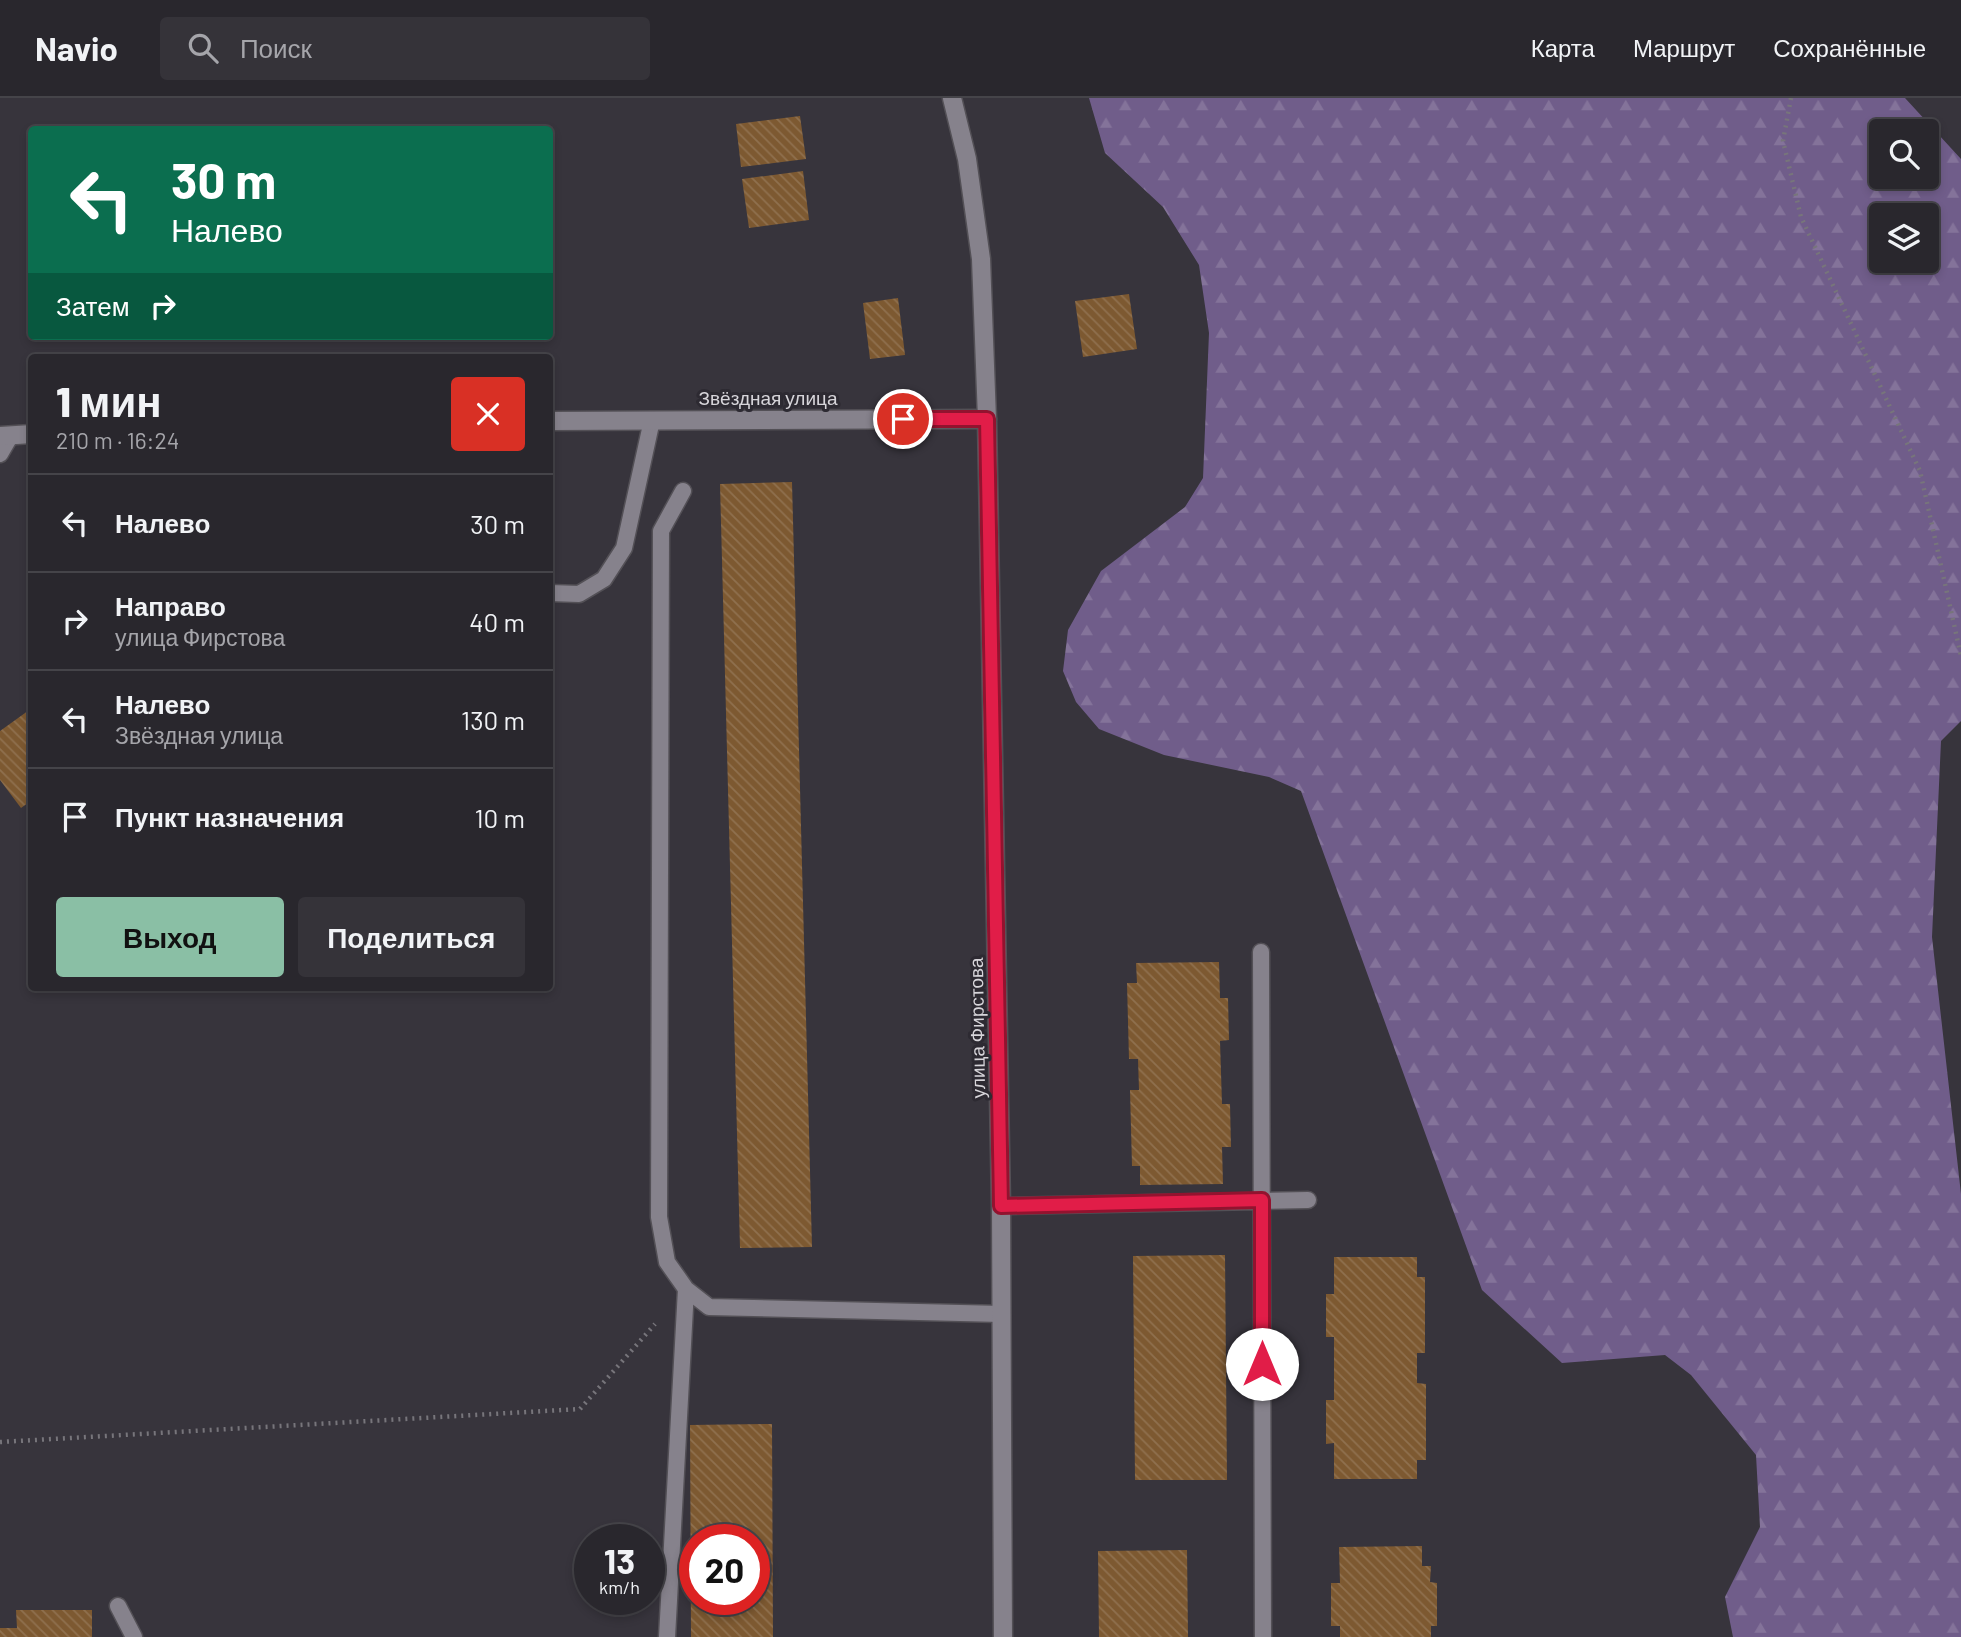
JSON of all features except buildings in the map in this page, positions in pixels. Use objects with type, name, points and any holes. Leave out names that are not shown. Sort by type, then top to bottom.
[{"type":"main road","name":"улица Фирстова","points":[[952,98],[967,159],[981,259],[987,419],[1001,1206],[1003,1637]]},
{"type":"main road","name":"Звёздная улица","points":[[553,421],[987,419]]},
{"type":"main road","points":[[6,436],[28,434]]},
{"type":"lane","points":[[553,593],[579,594],[604,579],[624,548],[652,420]]},
{"type":"lane","points":[[0,454],[6,436]]},
{"type":"lane","points":[[683,491],[661,531],[659,1217],[667,1262],[686,1289],[709,1307],[1002,1314]]},
{"type":"lane","points":[[1261,952],[1263,1637]]},
{"type":"lane","points":[[1001,1206],[1308,1200]]},
{"type":"lane","points":[[667,1637],[686,1289]]},
{"type":"lane","points":[[118,1606],[134,1637]]},
{"type":"path","points":[[1791,98],[1783,141],[1801,217],[1920,471],[1961,656]]},
{"type":"path","points":[[0,1442],[580,1409],[686,1289]]},
{"type":"green space","points":[[1089,98],[1905,98],[1924,119],[1869,119],[1869,189],[1939,189],[1939,135],[1961,159],[1961,721],[1941,741],[1932,937],[1961,1194],[1961,1637],[1733,1637],[1725,1597],[1760,1527],[1756,1455],[1691,1375],[1665,1355],[1562,1363],[1482,1290],[1301,791],[1269,777],[1164,755],[1099,729],[1076,702],[1063,671],[1068,630],[1101,571],[1185,507],[1203,478],[1209,333],[1199,265],[1163,207],[1105,153]]},
{"type":"route","points":[[903,419],[987,419],[1001,1206],[1262,1200],[1262,1364]]}]
